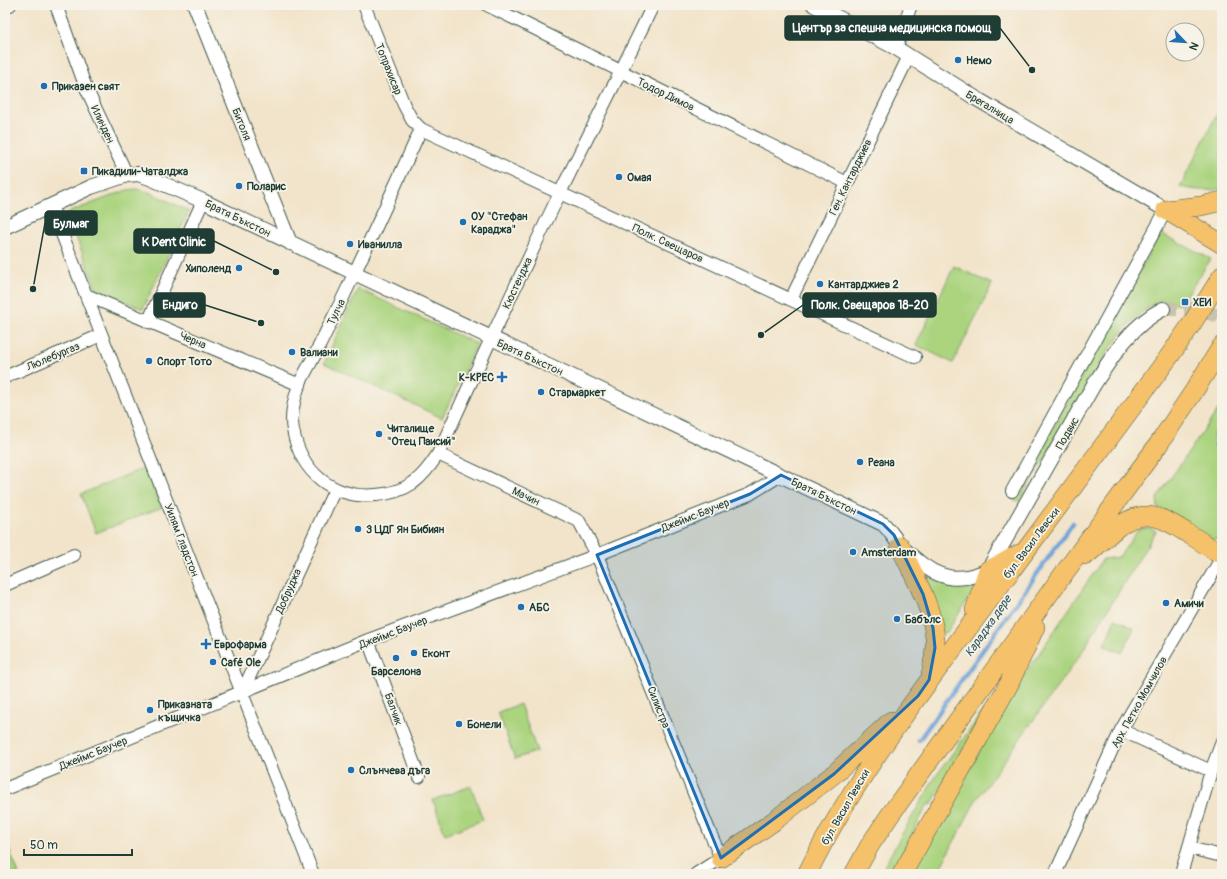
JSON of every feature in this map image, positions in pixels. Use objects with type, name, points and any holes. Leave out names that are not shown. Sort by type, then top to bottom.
[{"type":"highway","points":[[1166,210],[1201,206],[1222,201]]},
{"type":"highway","points":[[1166,210],[1222,244]]},
{"type":"highway","name":"бул. Васил Левски","points":[[808,874],[828,834],[863,774],[929,680],[1171,354],[1222,276]]},
{"type":"highway","points":[[854,874],[870,846],[894,810],[1174,421],[1222,346]]},
{"type":"highway","points":[[902,874],[1009,684],[1058,581],[1120,526],[1130,520],[1141,517],[1150,516],[1165,520],[1220,555]]},
{"type":"highway","points":[[900,546],[922,594],[933,628],[935,648],[929,680]]},
{"type":"highway","points":[[971,624],[988,570],[1013,558],[1027,548]]},
{"type":"highway","points":[[721,858],[774,821],[834,774],[918,696]]},
{"type":"street","points":[[5,7],[10,5]]},
{"type":"street","name":"Илинден","points":[[56,5],[86,88],[127,175]]},
{"type":"street","name":"Битоля","points":[[194,5],[290,243]]},
{"type":"street","name":"Топрахисар","points":[[364,5],[404,105],[412,120],[421,129]]},
{"type":"street","name":"Тодор Димов","points":[[486,5],[847,184]]},
{"type":"street","name":"Кюстенджа","points":[[335,489],[348,494],[362,496],[388,494],[401,490],[413,483],[428,470],[438,454],[560,193],[653,5]]},
{"type":"street","name":"Брегалница","points":[[814,5],[896,48],[971,96],[1166,210]]},
{"type":"street","points":[[896,48],[911,5]]},
{"type":"street","name":"Ген. Кантарджиев","points":[[791,299],[909,56]]},
{"type":"street","name":"Полк. Свещаров","points":[[421,129],[791,299],[915,358]]},
{"type":"street","name":"Тулча","points":[[335,489],[320,479],[307,466],[297,448],[292,428],[293,406],[300,385],[355,274],[421,129]]},
{"type":"street","name":"Братя Бъкстон","points":[[127,175],[138,174],[150,178],[203,201],[883,524],[894,535],[900,546],[929,569],[950,578],[967,578],[988,570]]},
{"type":"street","points":[[5,227],[91,187],[127,175]]},
{"type":"street","points":[[148,322],[203,201]]},
{"type":"street","name":"Уилям Гладстон","points":[[51,206],[313,874]]},
{"type":"street","points":[[1012,491],[1166,210]]},
{"type":"street","points":[[262,229],[271,228],[279,214]]},
{"type":"street","name":"Черна","points":[[86,295],[300,385]]},
{"type":"street","name":"Подвис","points":[[988,570],[1093,386],[1107,365],[1118,349],[1140,324],[1153,314],[1163,309]]},
{"type":"street","name":"Люлебургаз","points":[[5,377],[101,335]]},
{"type":"street","name":"Мачин","points":[[438,454],[579,521],[597,555]]},
{"type":"street","name":"Джеймс Баучер","points":[[5,789],[368,640],[597,555],[750,494],[781,475]]},
{"type":"street","name":"Добруджа","points":[[242,693],[335,489]]},
{"type":"street","points":[[5,585],[74,555]]},
{"type":"street","name":"Силистра","points":[[597,555],[721,858]]},
{"type":"street","name":"Арх. Петко Момчилов","points":[[1056,874],[1121,730],[1220,555]]},
{"type":"street","name":"Балчик","points":[[368,640],[419,777]]},
{"type":"street","points":[[1121,730],[1211,770]]},
{"type":"street","points":[[1181,874],[1211,770],[1222,742]]},
{"type":"street","points":[[1189,848],[1222,856]]},
{"type":"street","points":[[696,874],[721,858]]},
{"type":"highlighted area","points":[[781,475],[883,524],[894,535],[923,594],[933,628],[935,648],[929,680],[918,696],[834,774],[721,858],[597,555],[750,494]]},
{"type":"green space","points":[[1222,104],[1222,188],[1201,190],[1180,187]]},
{"type":"green space","points":[[136,189],[149,192],[189,211],[143,309],[96,289],[67,213],[127,190]]},
{"type":"green space","points":[[1160,233],[1211,259],[1180,305],[1160,300],[1142,312],[1126,327],[1106,354],[1019,501],[1014,500]]},
{"type":"green space","points":[[954,266],[992,284],[953,363],[916,345]]},
{"type":"green space","points":[[358,289],[477,344],[442,418],[324,363]]},
{"type":"green space","points":[[1222,404],[1222,434],[1213,434],[1217,453],[1222,453],[1222,538],[1209,540],[1170,514],[1158,508],[1157,498]]},
{"type":"green space","points":[[146,467],[162,507],[96,533],[81,494]]},
{"type":"green space","points":[[1149,528],[1156,531],[1080,655],[976,800],[937,874],[909,874],[1019,683],[1103,559],[1119,557],[1138,530]]},
{"type":"green space","points":[[912,564],[930,577],[940,582],[958,584],[980,581],[947,632],[943,633]]},
{"type":"green space","points":[[1115,619],[1134,628],[1122,653],[1104,645]]},
{"type":"green space","points":[[989,703],[931,805],[928,804],[902,853],[904,855],[894,874],[880,874],[936,776]]},
{"type":"green space","points":[[520,704],[537,751],[515,759],[498,712]]},
{"type":"green space","points":[[471,786],[483,820],[445,834],[433,800]]},
{"type":"green space","points":[[5,839],[19,874],[5,874]]},
{"type":"waterway","name":"Караджа дере","points":[[1215,444],[1222,443]]},
{"type":"waterway","name":"Караджа дере","points":[[919,740],[1073,523]]},
{"type":"tunnel","points":[[1163,309],[1195,309],[1222,317]]},
{"type":"place","name":"Немо","points":[[958,60]]},
{"type":"place","name":"Център за спешна медицинска помощ","points":[[1032,70]]},
{"type":"place","name":"Приказен свят","points":[[44,86]]},
{"type":"place","name":"Пикадили-Чаталджа","points":[[84,171]]},
{"type":"place","name":"Омая","points":[[619,177]]},
{"type":"place","name":"Поларис","points":[[239,186]]},
{"type":"place","name":"ОУ \"Стефан Караджа\"","points":[[463,222]]},
{"type":"place","name":"Иванилла","points":[[350,244]]},
{"type":"place","name":"Хиполенд","points":[[239,268]]},
{"type":"place","name":"K Dent Clinic","points":[[276,272]]},
{"type":"place","name":"Кантарджиев 2","points":[[820,284]]},
{"type":"place","name":"Булмаг","points":[[33,289]]},
{"type":"place","name":"ХЕИ","points":[[1185,302]]},
{"type":"place","name":"Ендиго","points":[[261,323]]},
{"type":"place","name":"Полк. Свещаров 18-20","points":[[761,335]]},
{"type":"place","name":"Валиани","points":[[292,352]]},
{"type":"place","name":"Спорт Тото","points":[[149,361]]},
{"type":"place","name":"К-КРЕС","points":[[502,377]]},
{"type":"place","name":"Стармаркет","points":[[541,392]]},
{"type":"place","name":"Читалище \"Отец Паисий\"","points":[[379,434]]},
{"type":"place","name":"Реана","points":[[860,462]]},
{"type":"place","name":"3 ЦДГ Ян Бибиян","points":[[358,529]]},
{"type":"place","name":"Amsterdam","points":[[853,552]]},
{"type":"place","name":"Амичи","points":[[1166,603]]},
{"type":"place","name":"АБС","points":[[521,607]]},
{"type":"place","name":"Бабълс","points":[[897,619]]},
{"type":"place","name":"Еврофарма","points":[[206,644]]},
{"type":"place","name":"Еконт","points":[[414,653]]},
{"type":"place","name":"Барселона","points":[[396,658]]},
{"type":"place","name":"Café Ole","points":[[213,662]]},
{"type":"place","name":"Приказната къщичка","points":[[150,710]]},
{"type":"place","name":"Бонели","points":[[459,724]]},
{"type":"place","name":"Слънчева дъга","points":[[351,770]]}]
